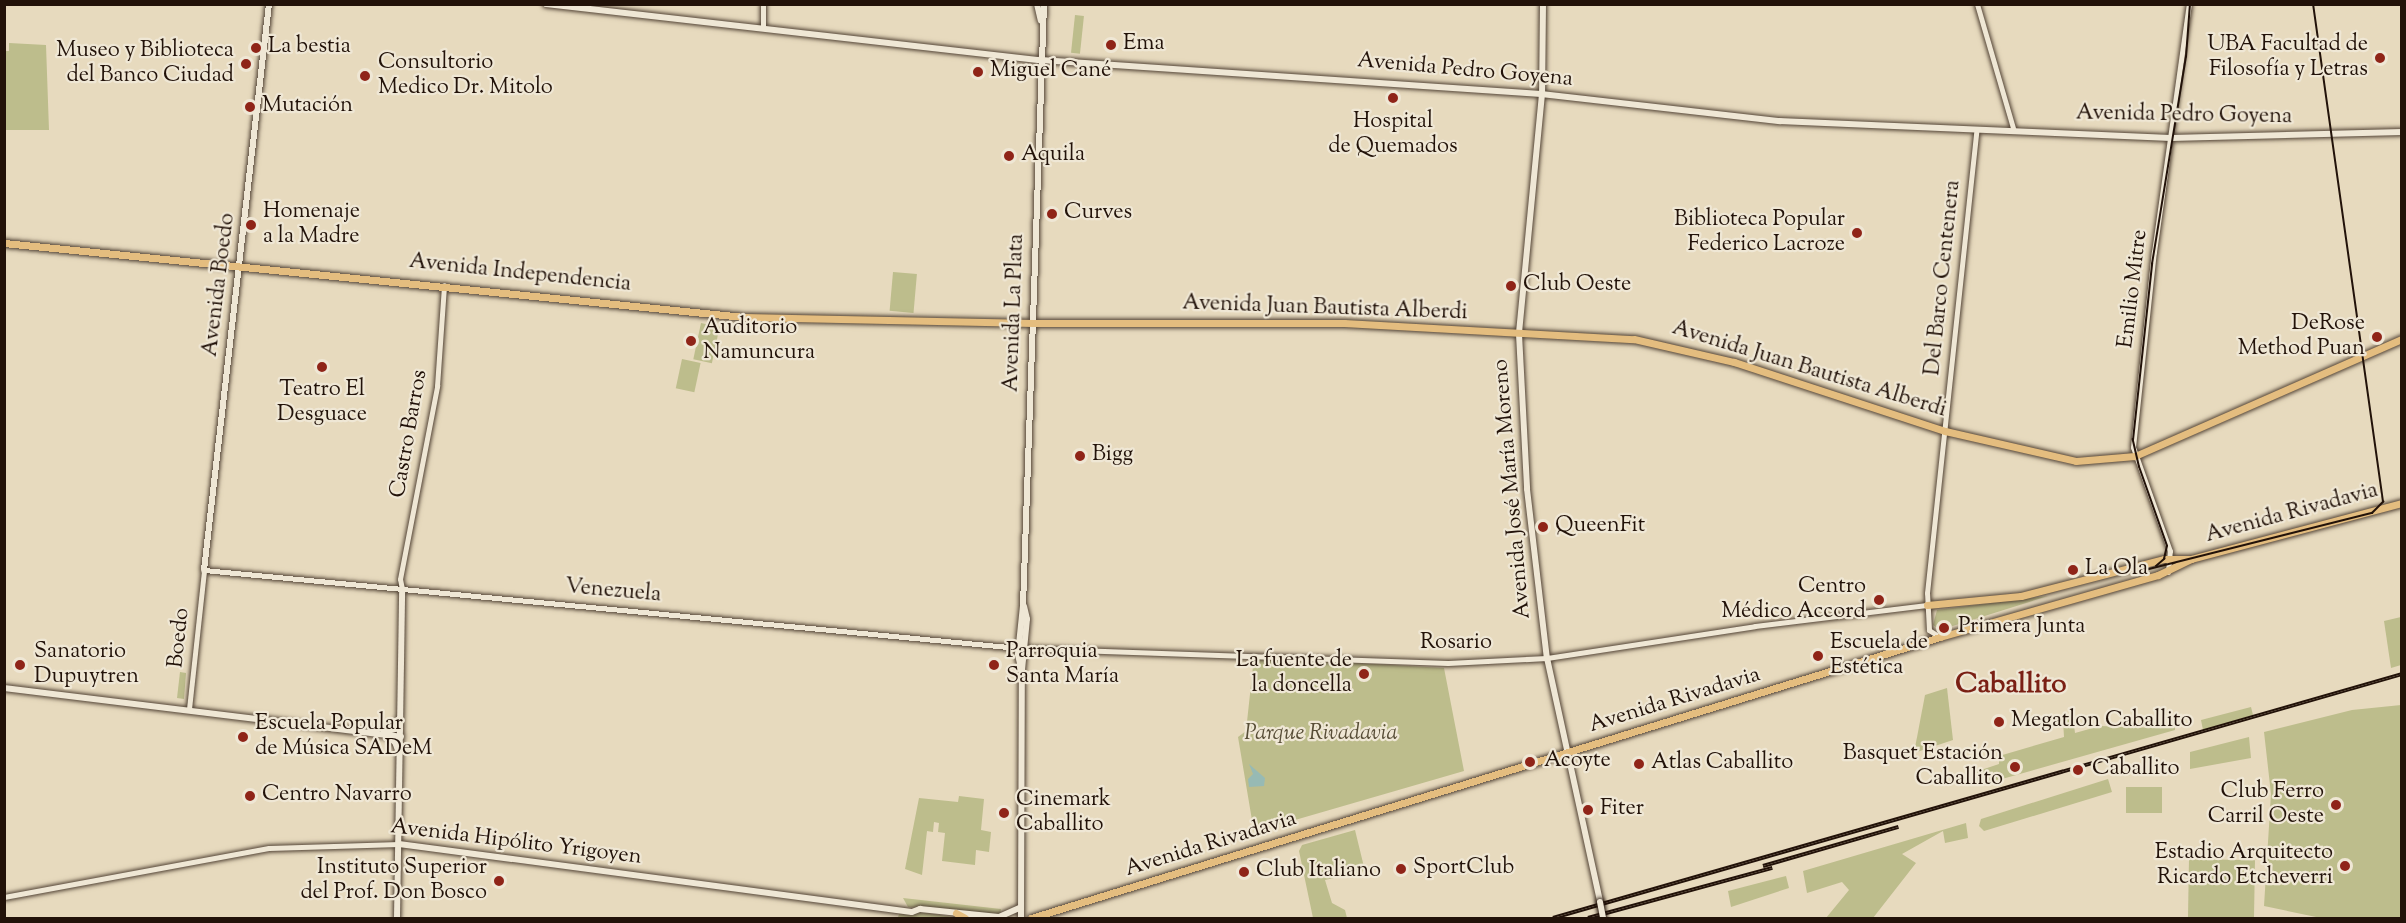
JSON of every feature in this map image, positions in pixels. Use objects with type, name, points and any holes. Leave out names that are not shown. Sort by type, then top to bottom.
[{"type":"main road","name":"Avenida Pedro Goyena","points":[[546,4],[763,26],[1040,60],[1542,94],[1779,121],[2171,138],[2402,132]]},
{"type":"main road","name":"Avenida José María Moreno","points":[[1543,4],[1542,94],[1519,334],[1527,489],[1547,658],[1604,918]]},
{"type":"main road","name":"Avenida Boedo","points":[[204,570],[270,5]]},
{"type":"main road","name":"Avenida La Plata","points":[[1022,672],[1018,648],[1023,606],[1041,6]]},
{"type":"main road","name":"Avenida Independencia","points":[[4,243],[444,284],[744,317],[1033,323]]},
{"type":"main road","name":"Avenida Juan Bautista Alberdi","points":[[1033,323],[1344,323],[1634,339],[1680,346],[1945,431],[2076,461],[2136,456],[2402,339]]},
{"type":"main road","name":"Avenida Rivadavia","points":[[1031,918],[1940,637],[2168,572],[2191,559],[2402,503]]},
{"type":"main road","name":"Avenida Rivadavia","points":[[1927,605],[2052,590],[2169,558],[2191,559]]},
{"type":"main road","points":[[397,918],[402,589]]},
{"type":"main road","name":"Avenida La Plata","points":[[1021,918],[1022,672],[1028,619],[1023,606]]},
{"type":"main road","points":[[4,688],[373,731],[401,737]]},
{"type":"main road","points":[[373,731],[395,729],[401,709]]},
{"type":"main road","points":[[383,733],[396,744],[401,764]]},
{"type":"main road","name":"Avenida Hipólito Yrigoyen","points":[[399,844],[912,912],[920,909],[999,916],[1021,907]]},
{"type":"main road","points":[[956,913],[964,918]]},
{"type":"street","points":[[763,4],[763,26]]},
{"type":"street","points":[[1977,4],[2014,131]]},
{"type":"street","name":"Emilio Mitre","points":[[2168,572],[2170,551],[2136,456],[2133,440],[2151,276],[2189,4]]},
{"type":"street","name":"Del Barco Centenera","points":[[1940,637],[1929,630],[1927,605],[1976,130]]},
{"type":"street","name":"Castro Barros","points":[[402,589],[400,579],[437,386],[444,284]]},
{"type":"street","name":"Venezuela","points":[[204,570],[1018,648]]},
{"type":"street","name":"Boedo","points":[[189,709],[204,570]]},
{"type":"street","name":"Rosario","points":[[1018,648],[1448,663],[1547,658],[1755,626],[1927,605]]},
{"type":"street","name":"Avenida Hipólito Yrigoyen","points":[[4,897],[269,848],[399,844]]},
{"type":"green space","points":[[1075,15],[1084,16],[1080,54],[1071,53]]},
{"type":"green space","points":[[9,43],[46,45],[49,130],[5,130],[5,51],[9,51]]},
{"type":"green space","points":[[893,272],[917,274],[914,313],[890,311]]},
{"type":"green space","points":[[701,323],[720,327],[712,363],[693,359]]},
{"type":"green space","points":[[682,359],[701,363],[694,392],[676,388]]},
{"type":"green space","points":[[2048,596],[1940,630],[1933,625],[1937,610]]},
{"type":"green space","points":[[2401,617],[2401,665],[2391,668],[2384,621]]},
{"type":"green space","name":"Parque Rivadavia","points":[[1254,657],[1444,668],[1464,771],[1254,832],[1238,737],[1246,731]]},
{"type":"green space","points":[[180,672],[186,673],[184,699],[177,698]]},
{"type":"green space","points":[[1947,688],[1953,740],[1914,753],[1925,695]]},
{"type":"green space","name":"Club Ferro Carril Oeste","points":[[2401,705],[2401,918],[2321,918],[2264,906],[2271,794],[2264,732],[2352,710]]},
{"type":"green space","points":[[2251,707],[2253,715],[2203,730],[2201,720]]},
{"type":"green space","points":[[2073,717],[2075,733],[2100,726],[2157,728],[2175,723],[2175,730],[2002,779],[1973,783],[1972,773],[1999,764],[1999,756],[2064,737],[2063,720]]},
{"type":"green space","points":[[2249,737],[2251,758],[2190,769],[2190,752]]},
{"type":"green space","points":[[2108,779],[2112,792],[1984,831],[1979,826],[1981,819]]},
{"type":"green space","points":[[2126,787],[2162,787],[2162,813],[2126,813]]},
{"type":"green space","points":[[959,796],[984,799],[981,830],[991,832],[989,852],[976,850],[975,865],[942,861],[945,833],[938,832],[939,823],[934,822],[933,832],[927,831],[922,875],[905,869],[919,798],[958,802]]},
{"type":"green space","points":[[1966,823],[1968,838],[1945,843],[1943,831],[1902,854],[1916,863],[1873,918],[1826,918],[1849,890],[1842,882],[1807,893],[1803,871]]},
{"type":"green space","points":[[1355,830],[1365,871],[1325,880],[1332,903],[1345,910],[1347,918],[1313,918],[1299,851],[1302,845]]},
{"type":"green space","name":"Club Ferro Carril Oeste","points":[[2189,859],[2255,860],[2254,918],[2188,918]]},
{"type":"green space","points":[[1786,876],[1789,888],[1731,907],[1728,891]]},
{"type":"green space","points":[[903,898],[1001,909],[1000,915],[908,907]]},
{"type":"green space","points":[[900,912],[921,912],[959,918],[898,917]]},
{"type":"water","points":[[1249,764],[1265,778],[1264,786],[1249,787],[1248,779],[1253,774]]},
{"type":"tram line","points":[[2156,566],[2164,559],[2167,546],[2139,467],[2133,440],[2152,264],[2186,57],[2190,4]]},
{"type":"tram line","points":[[2149,569],[2372,513],[2383,502],[2313,4]]},
{"type":"railway","points":[[1553,918],[2402,674]]},
{"type":"railway","points":[[1763,866],[1898,827]]},
{"type":"railway","points":[[1588,918],[1772,868]]},
{"type":"place","name":"Ema","points":[[1111,45]]},
{"type":"place","name":"La bestia","points":[[256,48]]},
{"type":"place","name":"UBA Facultad de Filosofía y Letras","points":[[2380,58]]},
{"type":"place","name":"Museo y Biblioteca del Banco Ciudad","points":[[246,64]]},
{"type":"place","name":"Miguel Cané","points":[[978,72]]},
{"type":"place","name":"Consultorio Medico Dr. Mitolo","points":[[365,76]]},
{"type":"place","name":"Hospital de Quemados","points":[[1393,98]]},
{"type":"place","name":"Mutación","points":[[250,107]]},
{"type":"place","name":"Aquila","points":[[1009,156]]},
{"type":"place","name":"Curves","points":[[1052,214]]},
{"type":"place","name":"Homenaje a la Madre","points":[[251,225]]},
{"type":"place","name":"Biblioteca Popular Federico Lacroze","points":[[1857,233]]},
{"type":"place","name":"Club Oeste","points":[[1511,286]]},
{"type":"place","name":"DeRose Method Puan","points":[[2377,337]]},
{"type":"place","name":"Auditorio Namuncura","points":[[691,341]]},
{"type":"place","name":"Teatro El Desguace","points":[[322,367]]},
{"type":"place","name":"Bigg","points":[[1080,456]]},
{"type":"place","name":"QueenFit","points":[[1543,527]]},
{"type":"place","name":"La Ola","points":[[2073,570]]},
{"type":"place","name":"Centro Médico Accord","points":[[1879,600]]},
{"type":"place","name":"Primera Junta","points":[[1944,628]]},
{"type":"place","name":"Escuela de Estética","points":[[1818,656]]},
{"type":"place","name":"Sanatorio Dupuytren","points":[[20,665]]},
{"type":"place","name":"Parroquia Santa María","points":[[994,665]]},
{"type":"place","name":"La fuente de la doncella","points":[[1364,674]]},
{"type":"place","name":"Megatlon Caballito","points":[[1999,722]]},
{"type":"place","name":"Escuela Popular de Música SADeM","points":[[243,737]]},
{"type":"place","name":"Acoyte","points":[[1530,762]]},
{"type":"place","name":"Atlas Caballito","points":[[1639,764]]},
{"type":"place","name":"Basquet Estación Caballito","points":[[2015,767]]},
{"type":"place","name":"Caballito","points":[[2078,770]]},
{"type":"place","name":"Centro Navarro","points":[[250,796]]},
{"type":"place","name":"Club Ferro Carril Oeste","points":[[2336,805]]},
{"type":"place","name":"Fiter","points":[[1588,810]]},
{"type":"place","name":"Cinemark Caballito","points":[[1004,813]]},
{"type":"place","name":"Estadio Arquitecto Ricardo Etcheverri","points":[[2345,866]]},
{"type":"place","name":"SportClub","points":[[1401,869]]},
{"type":"place","name":"Club Italiano","points":[[1244,872]]},
{"type":"place","name":"Instituto Superior del Prof. Don Bosco","points":[[499,881]]},
{"type":"district","name":"Caballito","points":[[2011,685]]}]
